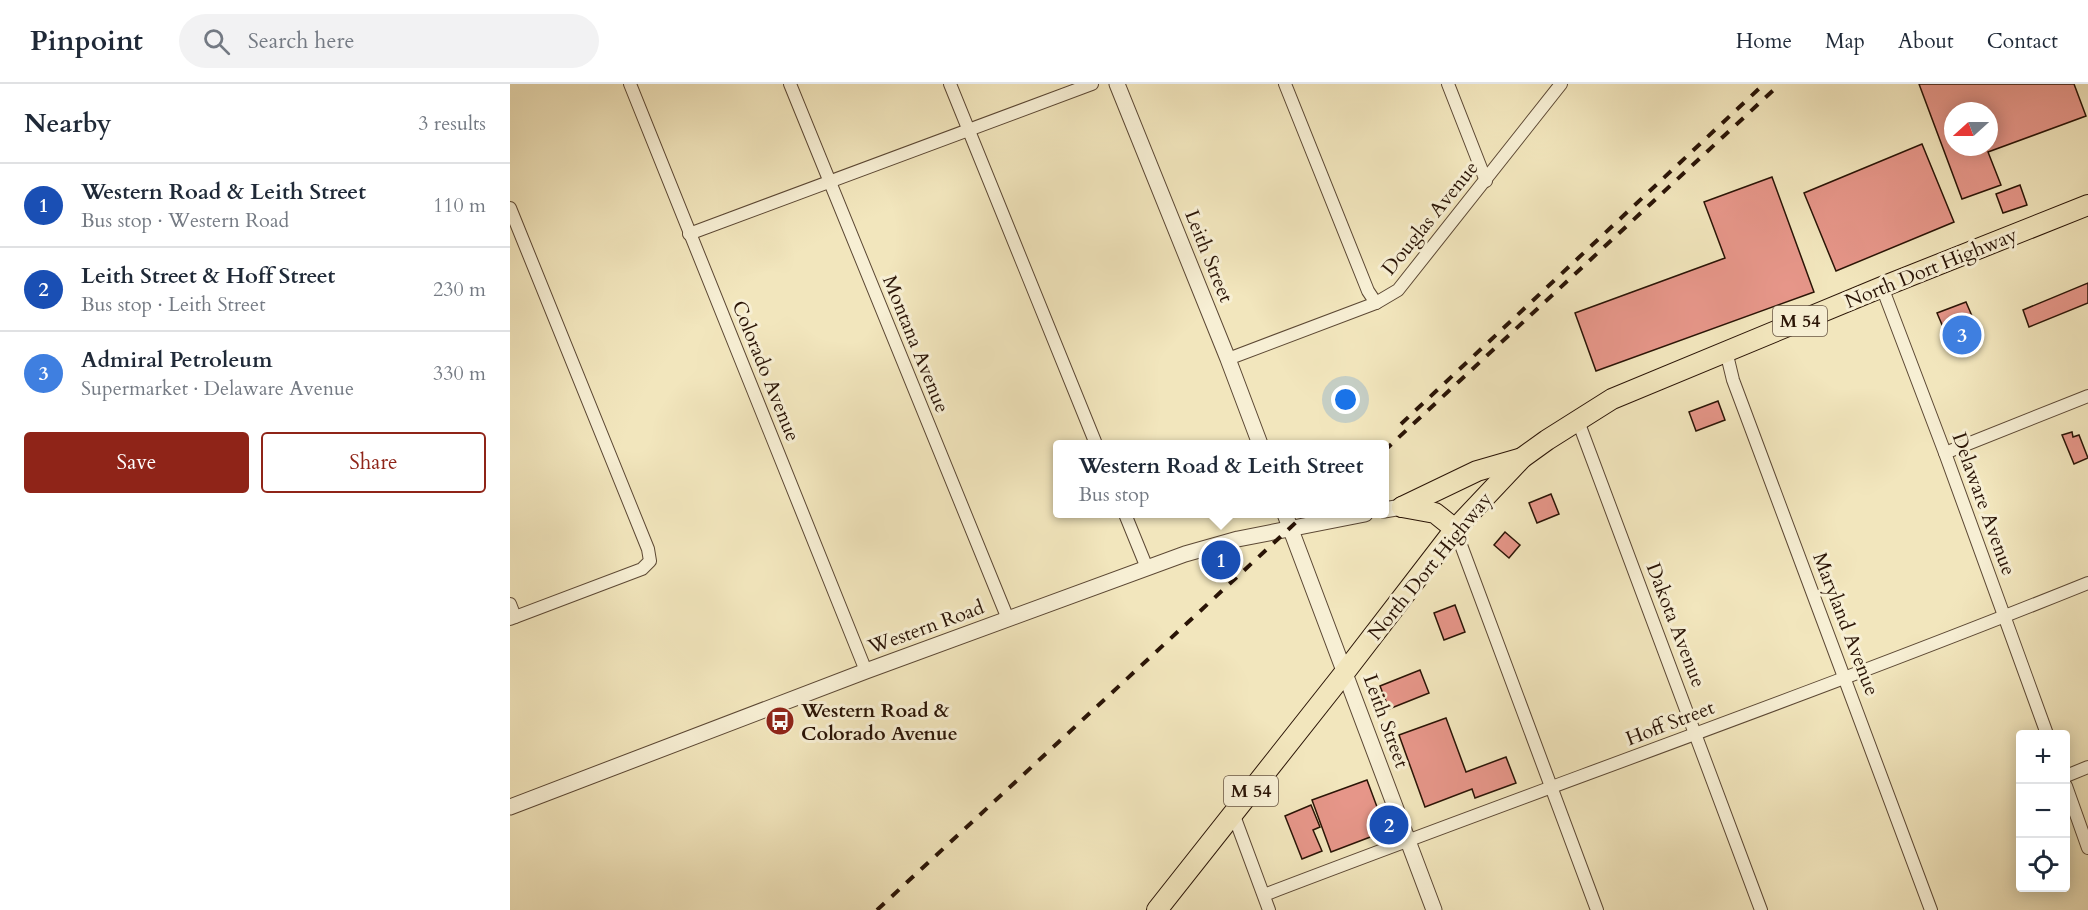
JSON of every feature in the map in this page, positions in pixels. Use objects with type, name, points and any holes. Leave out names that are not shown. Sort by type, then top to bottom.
[{"type":"main road","name":"North Dort Highway","points":[[1157,910],[1455,529],[1522,458],[1612,399],[1882,287],[2088,205]]},
{"type":"main road","points":[[1393,508],[1477,471],[1522,458]]},
{"type":"main road","points":[[1393,508],[1435,513],[1455,529]]},
{"type":"street","name":"Colorado Avenue","points":[[630,84],[866,671]]},
{"type":"street","name":"Montana Avenue","points":[[790,84],[1008,619]]},
{"type":"street","points":[[950,84],[1094,440]]},
{"type":"street","points":[[689,234],[1092,84]]},
{"type":"street","name":"Leith Street","points":[[1117,84],[1258,440]]},
{"type":"street","points":[[1285,84],[1368,291],[1376,303]]},
{"type":"street","points":[[1448,84],[1486,181]]},
{"type":"street","name":"Douglas Avenue","points":[[1228,359],[1376,303],[1398,290],[1561,84]]},
{"type":"street","points":[[510,208],[648,549],[650,561],[642,569],[513,618],[510,603]]},
{"type":"street","name":"Delaware Avenue","points":[[1882,287],[2045,730]]},
{"type":"street","name":"Maryland Avenue","points":[[1726,351],[1733,380],[1931,910]]},
{"type":"street","points":[[1945,453],[2088,396]]},
{"type":"street","name":"Dakota Avenue","points":[[1578,421],[1761,910]]},
{"type":"street","points":[[1127,518],[1147,568]]},
{"type":"street","name":"Western Road","points":[[510,807],[866,671],[1147,568],[1288,520],[1310,518]]},
{"type":"street","name":"Leith Street","points":[[1288,520],[1434,910]]},
{"type":"street","points":[[1455,529],[1597,910]]},
{"type":"street","name":"Hoff Street","points":[[1264,896],[1408,840],[1696,734],[2088,583]]},
{"type":"street","points":[[2070,774],[2088,767]]},
{"type":"street","points":[[2070,797],[2088,848]]},
{"type":"street","points":[[1233,813],[1269,910]]},
{"type":"building","points":[[1919,84],[2074,84],[2086,116],[1998,148],[1998,102],[1944,102],[1944,151]]},
{"type":"building","points":[[1922,144],[1954,222],[1836,271],[1804,193]]},
{"type":"building","points":[[1946,156],[1990,156],[2001,185],[1962,199]]},
{"type":"building","points":[[1772,177],[1814,292],[1596,371],[1575,313],[1725,258],[1704,202]]},
{"type":"building","points":[[2020,185],[2027,205],[2003,213],[1996,194]]},
{"type":"building","points":[[2088,283],[2088,303],[2029,327],[2023,310]]},
{"type":"building","points":[[1966,302],[1972,316],[1943,327],[1937,313]]},
{"type":"building","points":[[1966,328],[1973,346],[1963,350],[1962,346],[1958,347],[1953,333]]},
{"type":"building","points":[[1718,401],[1725,420],[1696,431],[1689,412]]},
{"type":"building","points":[[2072,432],[2073,437],[2079,435],[2088,458],[2074,464],[2062,435]]},
{"type":"building","points":[[1551,494],[1559,514],[1537,523],[1529,503]]},
{"type":"building","points":[[1505,532],[1520,545],[1509,558],[1494,545]]},
{"type":"building","points":[[1455,605],[1465,632],[1444,640],[1434,613]]},
{"type":"building","points":[[1420,670],[1429,693],[1389,709],[1380,686]]},
{"type":"building","points":[[1446,718],[1466,772],[1506,757],[1516,783],[1475,798],[1472,789],[1425,807],[1399,735]]},
{"type":"building","points":[[1367,780],[1386,831],[1331,852],[1312,800]]},
{"type":"building","points":[[1311,805],[1320,827],[1313,830],[1322,851],[1302,859],[1285,816]]},
{"type":"railway","points":[[1401,424],[1764,84]]},
{"type":"railway","points":[[1389,446],[1780,84]]},
{"type":"railway","points":[[877,910],[1301,518]]},
{"type":"place","name":"Admiral Petroleum","points":[[1962,335]]},
{"type":"place","name":"Western Road & Leith Street","points":[[1221,560]]},
{"type":"place","name":"Western Road & Colorado Avenue","points":[[780,721]]},
{"type":"place","name":"Leith Street & Hoff Street","points":[[1389,825]]}]
